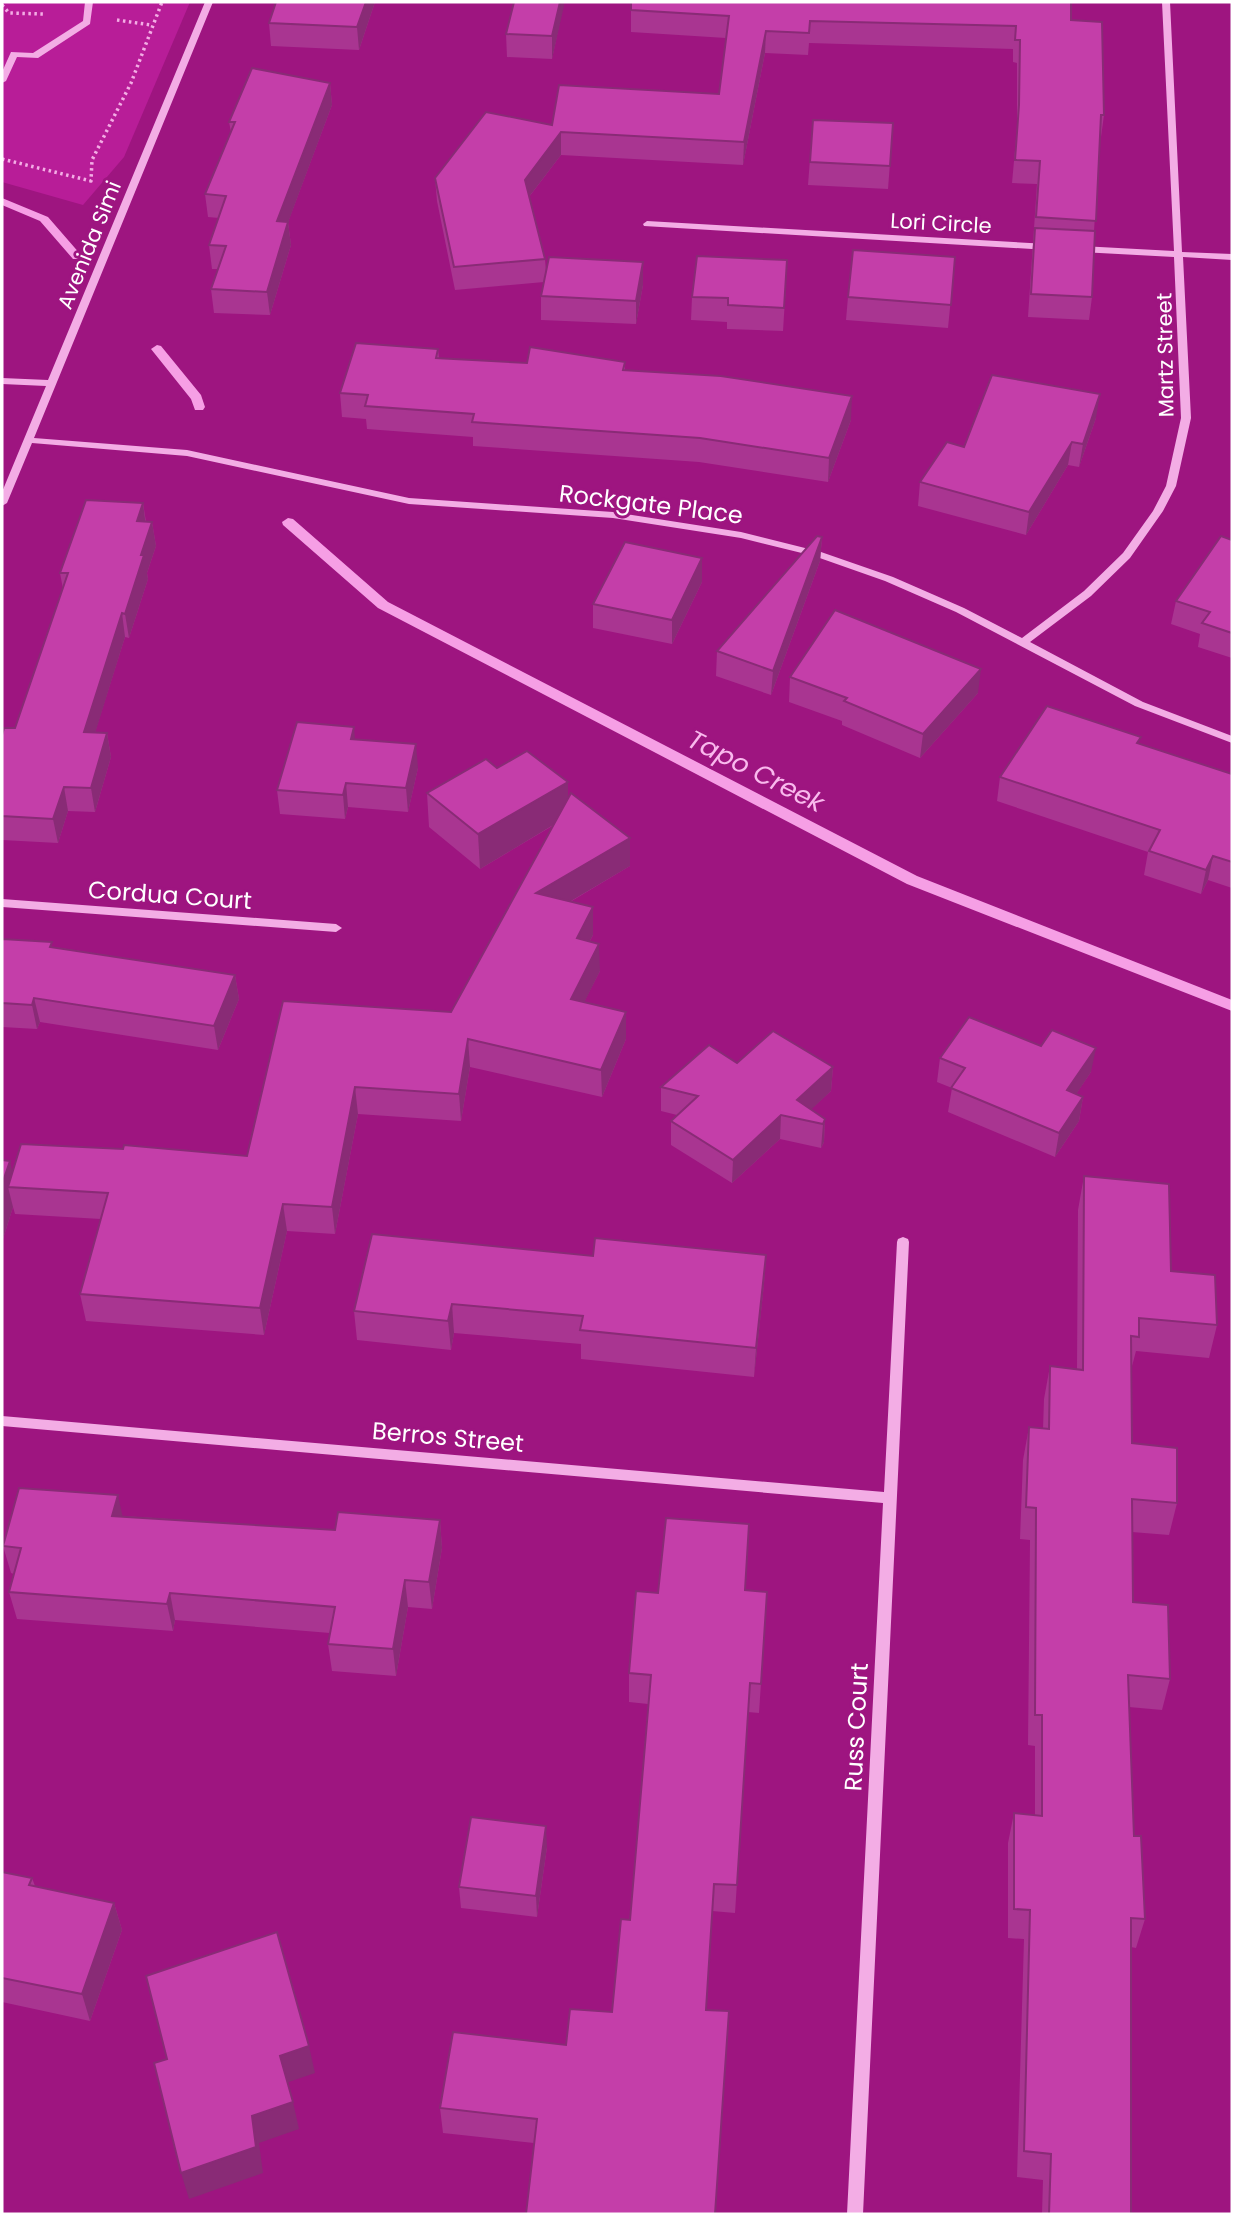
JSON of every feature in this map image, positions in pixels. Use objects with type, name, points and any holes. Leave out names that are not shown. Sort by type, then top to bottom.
[{"type":"street","points":[[2,81],[14,54],[35,56],[87,22],[89,2]]},
{"type":"street","name":"Avenida Simi","points":[[2,503],[209,2]]},
{"type":"street","name":"Martz Street","points":[[1022,643],[1075,606],[1117,568],[1150,524],[1171,484],[1186,418],[1167,2]]},
{"type":"street","name":"Lori Circle","points":[[647,224],[1057,247]]},
{"type":"street","points":[[1070,248],[1232,257]]},
{"type":"street","points":[[2,381],[51,383]]},
{"type":"street","name":"Rockgate Place","points":[[27,440],[187,453],[409,501],[613,515],[741,535],[817,554],[889,579],[960,610],[1139,704],[1232,740]]},
{"type":"street","name":"Cordua Court","points":[[2,903],[336,928]]},
{"type":"street","name":"Russ Court","points":[[855,2214],[903,1242]]},
{"type":"street","name":"Berros Street","points":[[2,1420],[890,1498]]},
{"type":"path","points":[[2,159],[91,181],[92,160],[131,83],[162,2]]},
{"type":"path","points":[[2,5],[9,12],[48,14]]},
{"type":"path","points":[[114,19],[151,25]]},
{"type":"shaded area","points":[[2,2],[190,2],[124,157],[83,205],[2,182]]},
{"type":"building","points":[[276,2],[366,2],[357,27],[269,23]]},
{"type":"building","points":[[514,2],[560,2],[552,36],[506,34]]},
{"type":"building","points":[[631,2],[1071,2],[1071,20],[1102,22],[1104,115],[1101,115],[1096,221],[1036,217],[1040,161],[1015,160],[1020,40],[1015,40],[1016,26],[810,21],[809,33],[766,31],[744,142],[561,132],[525,180],[545,259],[454,267],[435,178],[486,112],[552,125],[559,85],[719,94],[729,16],[631,10]]},
{"type":"building","points":[[252,68],[330,83],[277,221],[288,222],[267,292],[211,289],[226,246],[209,245],[226,196],[205,194],[235,122],[229,122]]},
{"type":"building","points":[[813,120],[893,123],[890,166],[810,162]]},
{"type":"building","points":[[1035,228],[1095,231],[1092,297],[1031,294]]},
{"type":"building","points":[[853,250],[955,257],[951,305],[848,297]]},
{"type":"building","points":[[697,256],[787,260],[784,308],[728,305],[728,298],[692,297]]},
{"type":"building","points":[[549,257],[643,262],[636,301],[541,296]]},
{"type":"building","points":[[356,343],[438,349],[436,358],[527,363],[530,347],[625,362],[623,370],[721,376],[852,396],[829,458],[700,438],[472,422],[474,414],[365,406],[368,395],[340,393]]},
{"type":"building","points":[[992,375],[1100,394],[1083,444],[1072,442],[1029,512],[920,482],[947,442],[964,447]]},
{"type":"building","points":[[86,500],[143,503],[137,521],[152,522],[125,614],[122,613],[84,732],[107,733],[91,788],[64,787],[53,819],[2,816],[2,735],[4,728],[15,728],[68,573],[60,573]]},
{"type":"building","points":[[817,536],[822,537],[773,671],[717,651]]},
{"type":"building","points":[[1221,536],[1232,540],[1232,633],[1202,623],[1210,612],[1176,601]]},
{"type":"building","points":[[625,542],[702,558],[672,620],[593,604]]},
{"type":"building","points":[[835,610],[981,669],[923,734],[844,701],[847,698],[790,677]]},
{"type":"building","points":[[1047,706],[1141,737],[1137,743],[1232,774],[1232,862],[1213,856],[1206,870],[1149,851],[1160,830],[1000,777]]},
{"type":"building","points":[[297,722],[354,727],[351,739],[416,744],[406,788],[346,783],[343,795],[277,790]]},
{"type":"building","points":[[527,751],[568,782],[478,834],[427,793],[486,759],[497,768]]},
{"type":"building","points":[[571,793],[630,838],[536,893],[593,907],[577,938],[599,944],[571,999],[626,1012],[601,1070],[468,1039],[459,1094],[355,1087],[332,1207],[283,1204],[260,1308],[80,1294],[108,1193],[8,1187],[21,1144],[123,1149],[124,1145],[247,1156],[283,1001],[451,1012]]},
{"type":"building","points":[[2,939],[52,942],[50,947],[235,975],[214,1026],[34,998],[32,1005],[2,1003]]},
{"type":"building","points":[[969,1017],[1041,1046],[1052,1030],[1096,1048],[1067,1090],[1083,1097],[1059,1133],[951,1088],[965,1068],[940,1058]]},
{"type":"building","points":[[773,1031],[833,1067],[797,1100],[825,1119],[823,1124],[781,1115],[733,1160],[671,1121],[698,1096],[661,1087],[709,1045],[737,1063]]},
{"type":"building","points":[[2,1160],[10,1161],[2,1184]]},
{"type":"building","points":[[1084,1176],[1169,1184],[1171,1271],[1215,1275],[1217,1325],[1139,1318],[1139,1337],[1131,1336],[1132,1443],[1177,1448],[1177,1503],[1132,1499],[1133,1602],[1168,1605],[1170,1679],[1128,1675],[1134,1836],[1141,1836],[1145,1919],[1131,1918],[1131,2213],[1138,2214],[1049,2214],[1051,2154],[1024,2151],[1030,1910],[1014,1909],[1014,1813],[1042,1816],[1042,1715],[1035,1715],[1036,1508],[1026,1507],[1029,1427],[1049,1429],[1050,1366],[1083,1370]]},
{"type":"building","points":[[372,1234],[593,1256],[595,1238],[766,1255],[756,1348],[580,1330],[583,1316],[452,1304],[448,1321],[354,1311]]},
{"type":"building","points":[[19,1488],[118,1495],[112,1516],[335,1530],[338,1512],[440,1520],[429,1582],[405,1580],[393,1649],[328,1644],[335,1607],[170,1593],[167,1604],[9,1592],[21,1548],[3,1546]]},
{"type":"building","points":[[666,1518],[749,1524],[745,1590],[767,1592],[761,1684],[750,1683],[737,1885],[714,1884],[706,2010],[729,2011],[715,2214],[526,2214],[537,2119],[440,2108],[453,2032],[566,2045],[570,2009],[612,2012],[621,1919],[630,1920],[651,1675],[629,1673],[636,1591],[658,1593]]},
{"type":"building","points":[[471,1817],[546,1826],[536,1896],[459,1887]]},
{"type":"building","points":[[2,1872],[32,1878],[29,1885],[114,1903],[82,1994],[2,1978]]},
{"type":"building","points":[[277,1932],[309,2046],[280,2056],[293,2102],[252,2116],[256,2147],[181,2173],[154,2063],[167,2059],[146,1976]]},
{"type":"waterway","name":"Tapo Creek","points":[[2,201],[44,219],[77,257]]},
{"type":"waterway","name":"Tapo Creek","points":[[157,349],[197,398],[199,407]]},
{"type":"waterway","name":"Tapo Creek","points":[[288,522],[383,605],[912,880],[1232,1006]]}]
